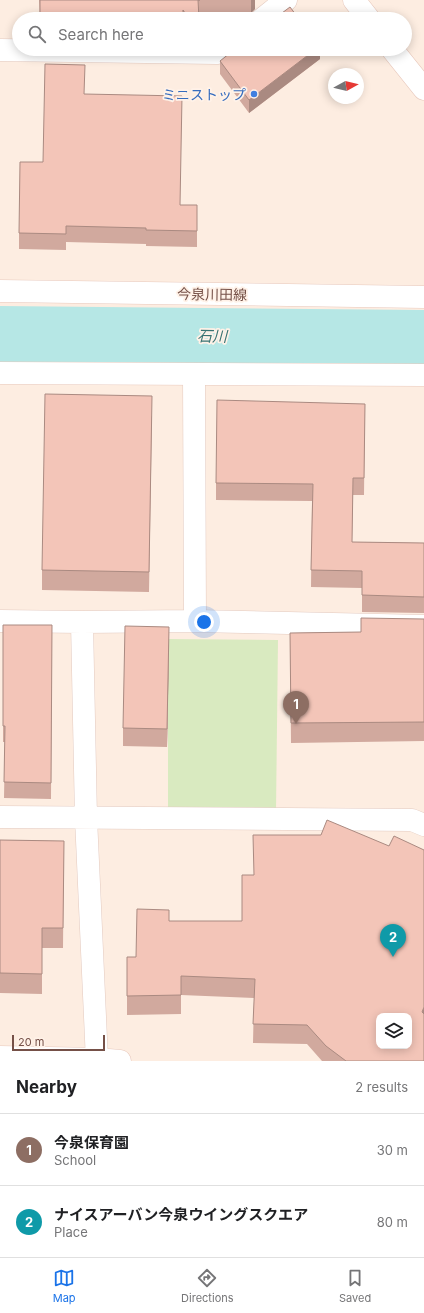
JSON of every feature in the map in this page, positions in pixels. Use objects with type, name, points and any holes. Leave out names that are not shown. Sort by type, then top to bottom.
[{"type":"street","points":[[271,12],[286,0]]},
{"type":"street","points":[[354,0],[363,12]]},
{"type":"street","points":[[0,50],[12,50]]},
{"type":"street","points":[[398,56],[424,89]]},
{"type":"street","name":"今泉川田線","points":[[0,291],[424,297]]},
{"type":"street","points":[[0,373],[424,375]]},
{"type":"street","points":[[194,375],[196,621]]},
{"type":"street","points":[[0,621],[196,621],[424,626]]},
{"type":"street","points":[[82,622],[86,818],[97,1060]]},
{"type":"street","points":[[0,817],[412,820],[424,825]]},
{"type":"street","points":[[0,1057],[120,1061]]},
{"type":"green space","points":[[168,639],[278,640],[276,811],[168,808]]},
{"type":"water","points":[[0,320],[161,321],[161,348],[0,346]]},
{"type":"building","points":[[40,0],[198,0],[199,12],[184,12],[183,10],[183,12],[40,12]]},
{"type":"building","points":[[290,7],[294,12],[283,12]]},
{"type":"building","points":[[226,56],[307,56],[249,100],[220,61]]},
{"type":"building","points":[[45,64],[85,65],[84,94],[182,96],[180,205],[197,205],[197,231],[66,226],[66,234],[19,233],[20,162],[43,162]]},
{"type":"building","points":[[45,394],[152,396],[149,572],[42,570]]},
{"type":"building","points":[[217,400],[365,404],[364,478],[353,478],[352,542],[424,543],[424,597],[362,595],[362,571],[311,570],[313,484],[216,483]]},
{"type":"building","points":[[361,618],[424,619],[424,722],[291,723],[290,633],[361,632]]},
{"type":"building","points":[[3,625],[52,625],[51,783],[4,782],[5,726],[3,726]]},
{"type":"building","points":[[125,626],[169,627],[167,729],[123,728]]},
{"type":"building","points":[[327,820],[389,846],[394,836],[424,850],[424,1007],[422,1012],[424,1014],[424,1061],[346,1061],[326,1046],[307,1025],[253,1024],[255,979],[181,976],[181,995],[127,996],[127,957],[136,957],[137,909],[169,910],[169,921],[242,921],[242,875],[254,875],[253,835],[321,835]]},
{"type":"building","points":[[0,840],[64,841],[63,928],[42,928],[42,974],[0,973]]},
{"type":"waterway","name":"石川","points":[[0,334],[424,338]]},
{"type":"place","name":"ミニストップ","points":[[254,94]]},
{"type":"place","name":"今泉保育園","points":[[296,724]]},
{"type":"place","name":"ナイスアーバン今泉ウイングスクエア","points":[[393,957]]}]
